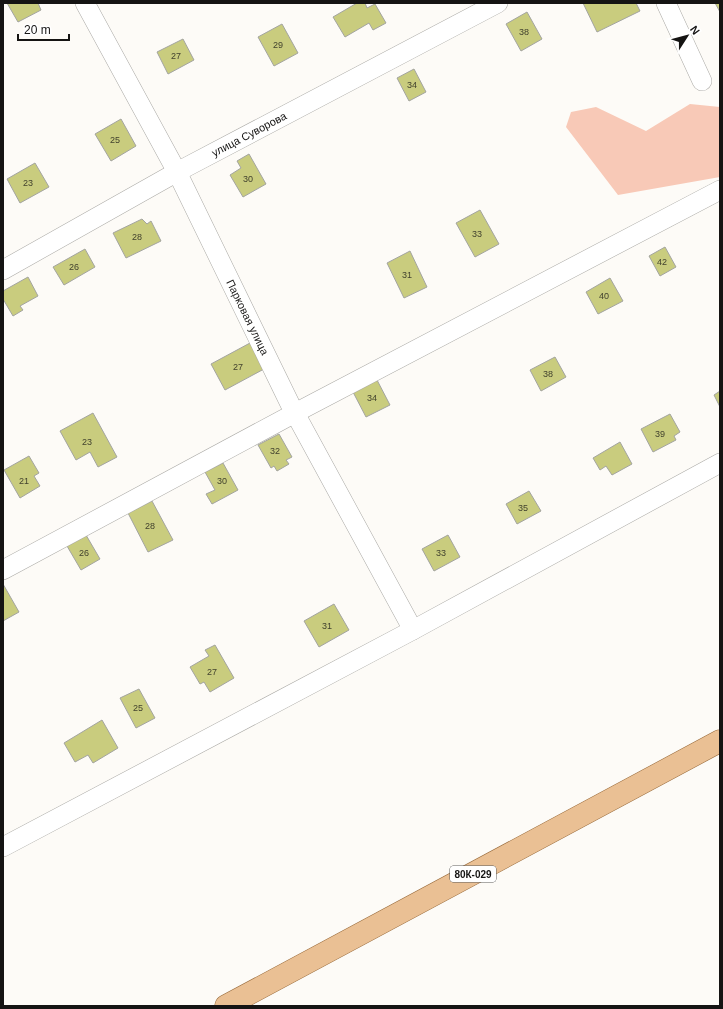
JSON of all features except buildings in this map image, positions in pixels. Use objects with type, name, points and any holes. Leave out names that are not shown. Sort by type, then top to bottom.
[{"type":"main road","name":"80К-029","points":[[226,1006],[720,741]]},
{"type":"street","name":"Парковая улица","points":[[85,3],[177,172],[295,413],[413,630]]},
{"type":"street","name":"улица Суворова","points":[[3,270],[177,172],[498,3]]},
{"type":"street","points":[[666,3],[702,81]]},
{"type":"street","points":[[3,570],[295,413],[720,190]]},
{"type":"street","points":[[3,847],[413,630],[720,463]]},
{"type":"shaded area","points":[[690,104],[720,107],[720,177],[618,195],[566,127],[571,112],[596,107],[646,131]]}]
